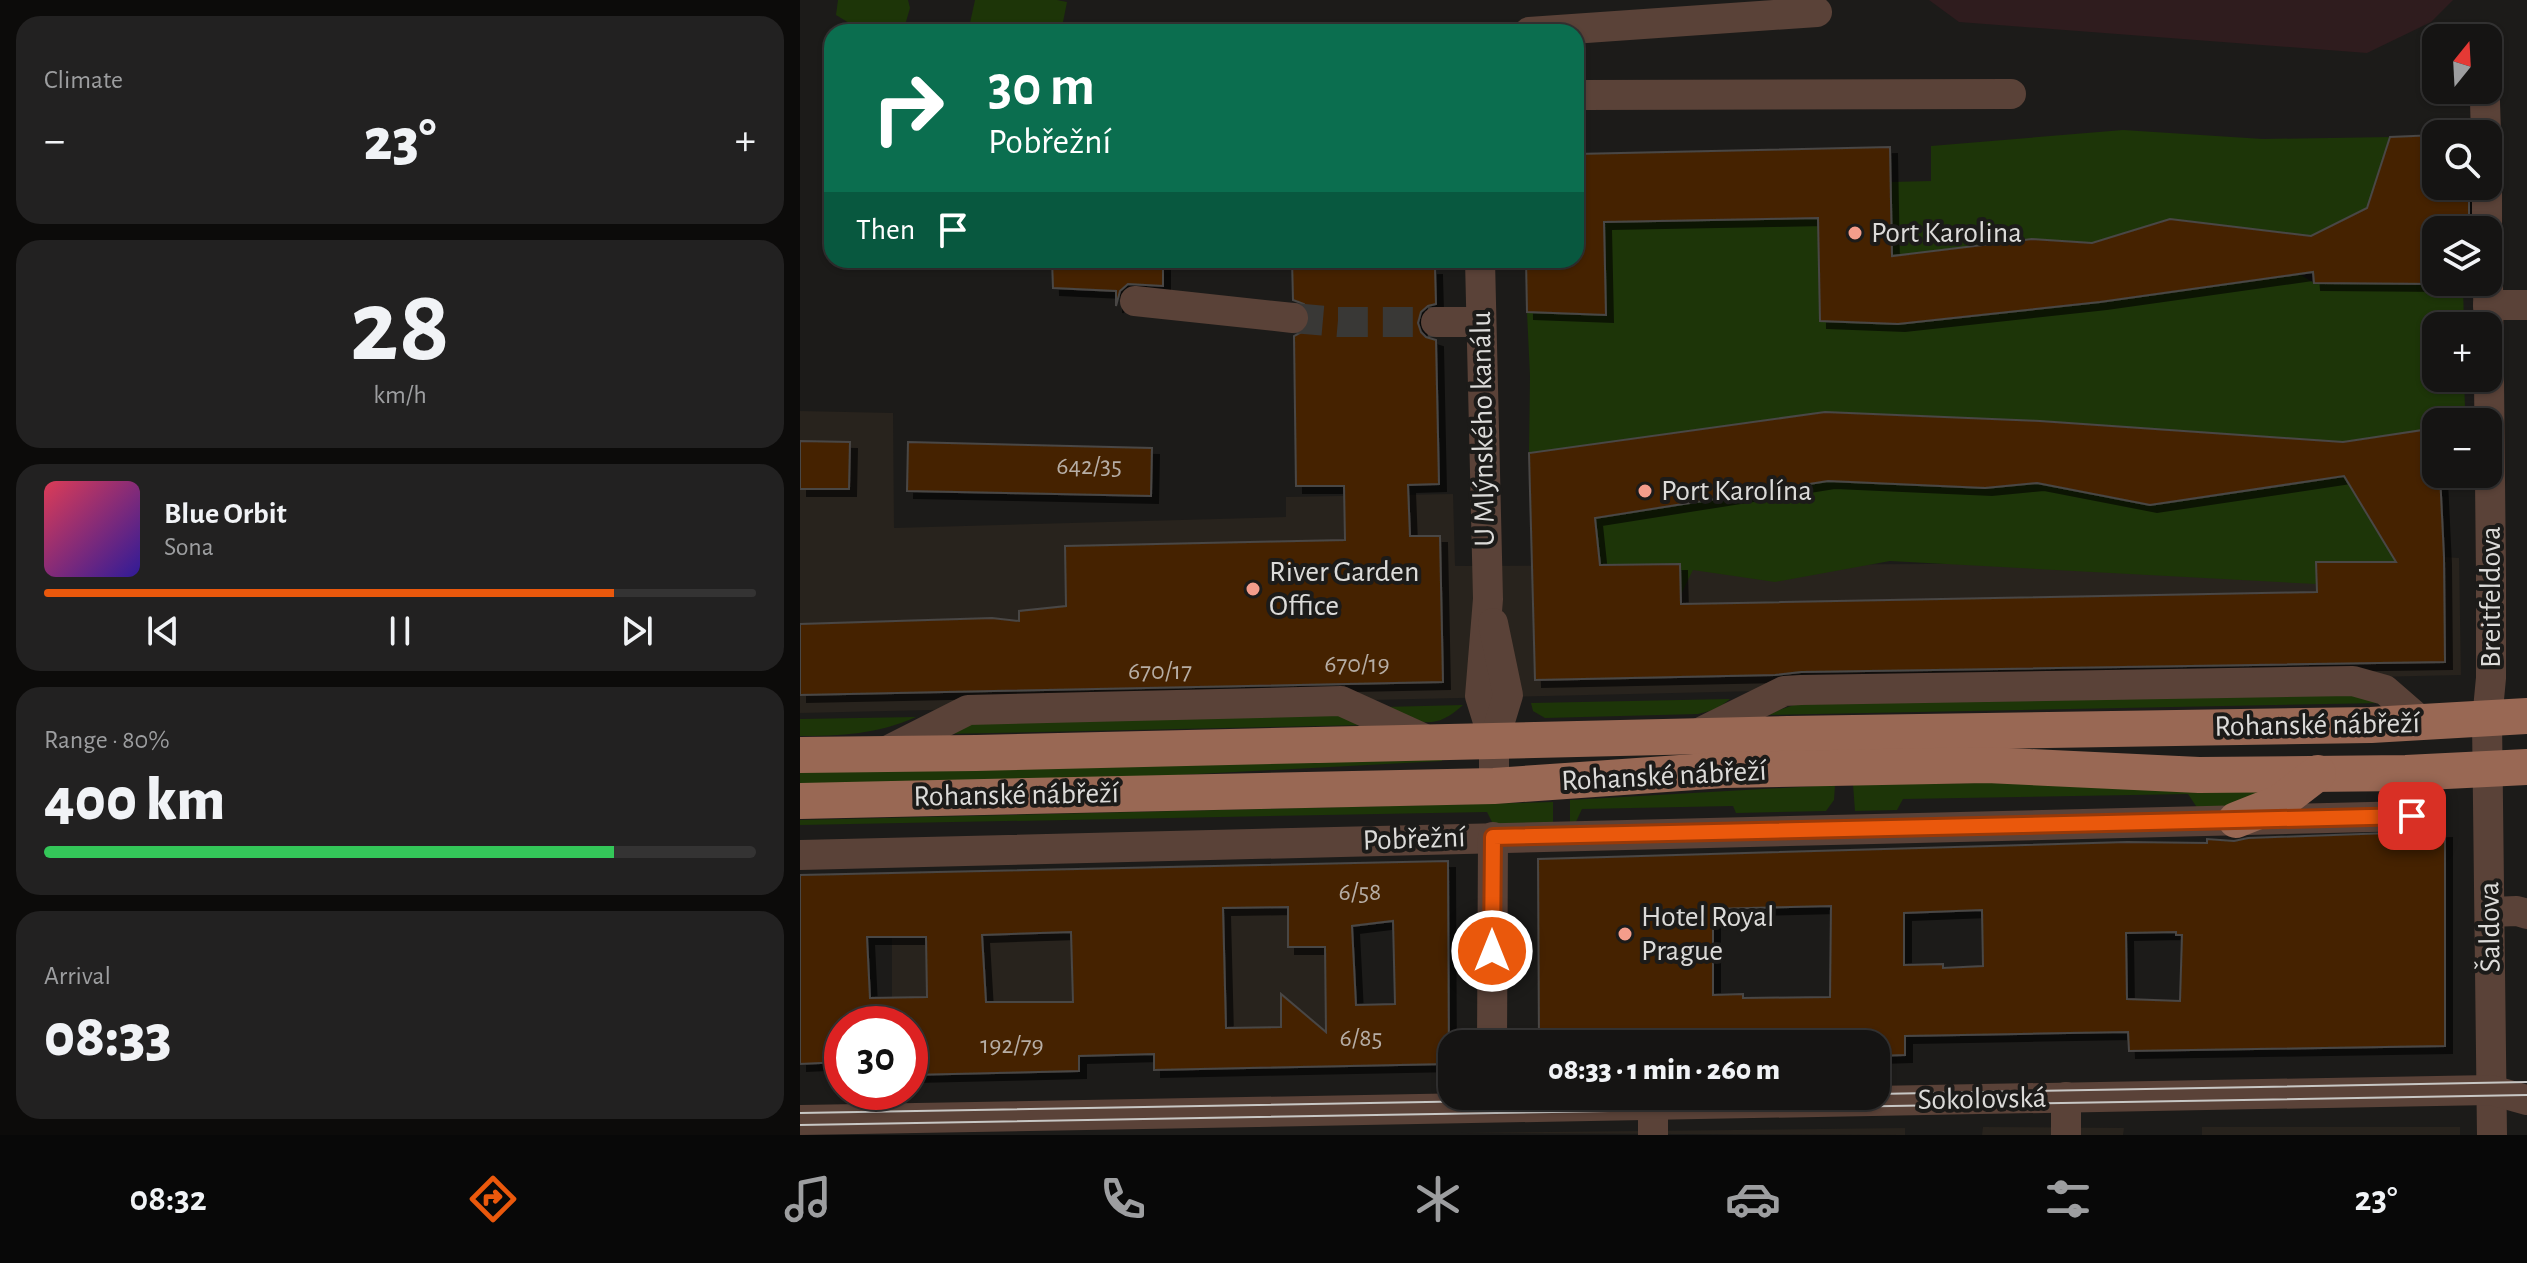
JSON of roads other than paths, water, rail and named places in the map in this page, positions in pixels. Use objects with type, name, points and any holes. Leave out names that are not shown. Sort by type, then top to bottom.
[{"type":"main road","name":"Rohanské nábřeží","points":[[800,755],[2423,723],[2527,716]]},
{"type":"main road","name":"Rohanské nábřeží","points":[[800,801],[1494,786],[1723,770],[1987,765],[2199,775],[2406,773],[2527,767]]},
{"type":"main road","points":[[2236,820],[2279,803],[2318,773]]},
{"type":"street","points":[[1584,28],[1817,12]]},
{"type":"street","points":[[1584,95],[2011,94]]},
{"type":"street","name":"U Mlýnského kanálu","points":[[1480,268],[1488,599],[1507,678],[1508,695],[1494,741],[1494,786]]},
{"type":"street","name":"Breitfeldova","points":[[2487,720],[2491,678],[2488,296]]},
{"type":"street","points":[[2495,296],[2527,305]]},
{"type":"street","points":[[1135,301],[1293,318]]},
{"type":"street","points":[[1436,322],[1481,322]]},
{"type":"street","name":"Šaldova","points":[[2487,720],[2492,1135]]},
{"type":"street","name":"Pobřežní","points":[[800,855],[2412,816]]},
{"type":"street","points":[[1492,1030],[1493,837]]},
{"type":"street","points":[[2490,912],[2517,911],[2527,914]]},
{"type":"street","name":"Sokolovská","points":[[2491,1090],[2527,1077]]},
{"type":"street","name":"Sokolovská","points":[[1890,1100],[2491,1090],[2527,1100]]},
{"type":"street","points":[[2066,1097],[2066,1135]]},
{"type":"street","name":"Sokolovská","points":[[800,1120],[919,1126],[1557,1110]]},
{"type":"street","points":[[1653,1110],[1653,1135]]},
{"type":"tunnel","points":[[1293,318],[1338,322],[1436,322]]},
{"type":"tram line","points":[[1890,1094],[2527,1082]]},
{"type":"tram line","points":[[800,1125],[2527,1095]]},
{"type":"tram line","points":[[800,1113],[1438,1102]]},
{"type":"place","name":"Port Karolina","points":[[1855,233]]},
{"type":"place","name":"Port Karolína","points":[[1645,491]]},
{"type":"place","name":"River Garden Office","points":[[1253,589]]},
{"type":"place","name":"Hotel Royal Prague","points":[[1625,934]]}]
